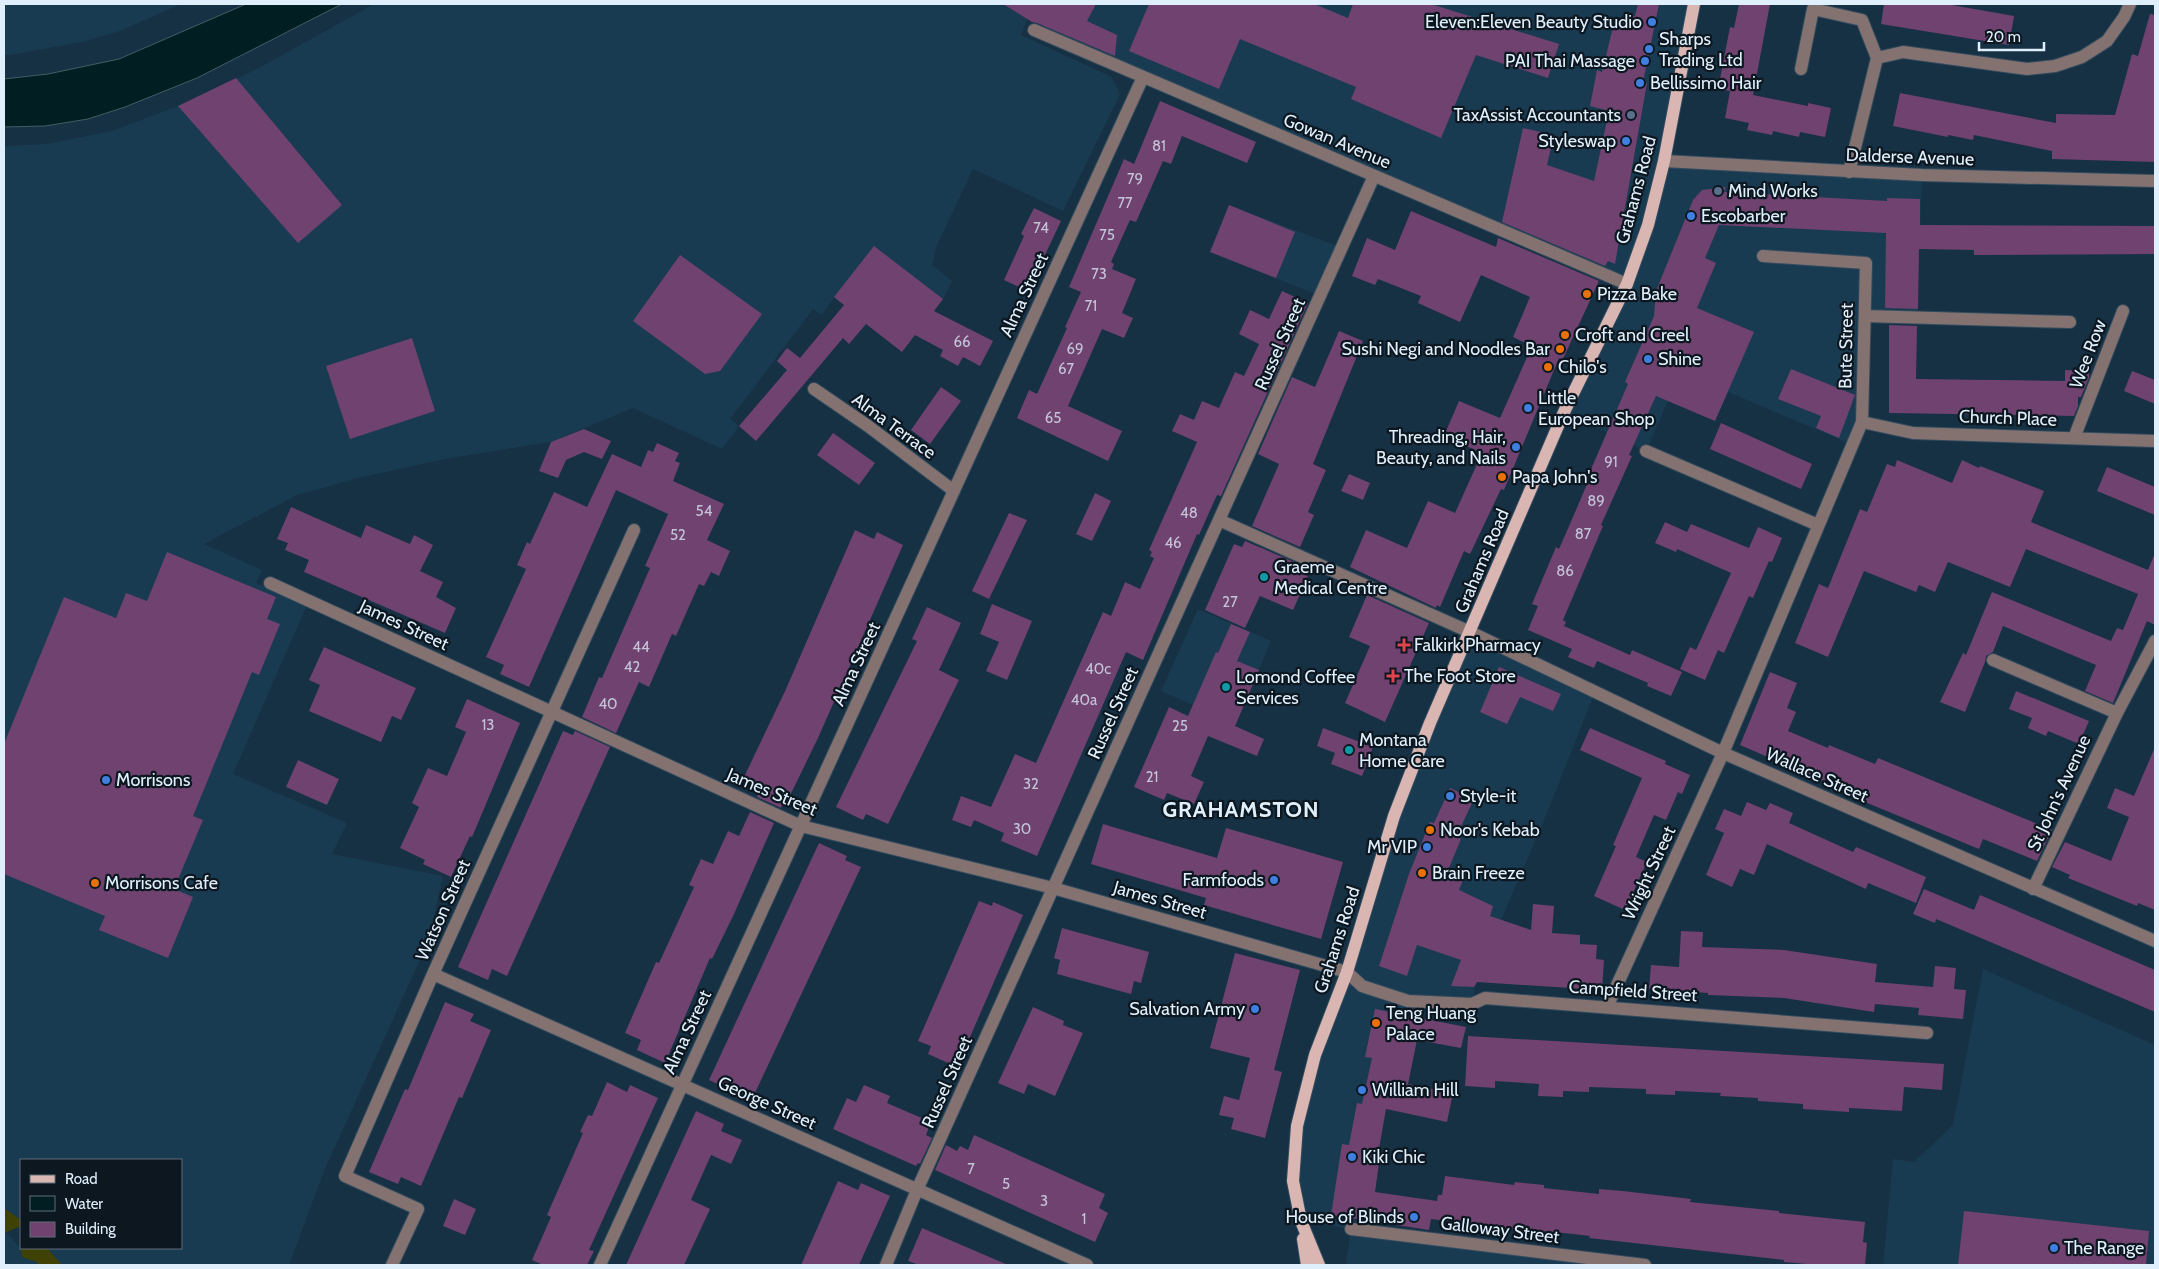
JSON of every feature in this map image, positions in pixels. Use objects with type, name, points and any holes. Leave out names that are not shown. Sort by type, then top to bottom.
[{"type":"main road","name":"Grahams Road","points":[[1307,1265],[1302,1221],[1293,1181],[1297,1126],[1315,1055],[1346,972],[1394,816],[1430,723],[1564,412],[1627,284],[1648,225],[1664,161],[1694,4]]},
{"type":"main road","name":"Grahams Road","points":[[1302,1221],[1319,1265]]},
{"type":"street","points":[[1877,58],[1903,52],[2027,69],[2055,66],[2082,57],[2107,41],[2124,17],[2130,4]]},
{"type":"street","points":[[1801,69],[1813,9],[1862,20],[1877,58],[1849,172]]},
{"type":"street","name":"Gowan Avenue","points":[[1034,30],[1627,284]]},
{"type":"street","name":"Alma Street","points":[[600,1265],[1143,77]]},
{"type":"street","name":"Dalderse Avenue","points":[[1664,161],[1849,172],[2155,181]]},
{"type":"street","name":"Russel Street","points":[[886,1265],[1053,888],[1374,176]]},
{"type":"street","name":"Bute Street","points":[[1723,753],[1862,422],[1866,263],[1763,256]]},
{"type":"street","name":"Wee Row","points":[[2074,438],[2123,311]]},
{"type":"street","points":[[1865,316],[2070,322]]},
{"type":"street","name":"Alma Terrace","points":[[814,389],[868,426],[954,491]]},
{"type":"street","name":"Church Place","points":[[1862,422],[1913,433],[2155,441]]},
{"type":"street","points":[[1646,451],[1818,525]]},
{"type":"street","name":"Wallace Street","points":[[1219,520],[1470,632],[1723,753],[2155,941]]},
{"type":"street","name":"Watson Street","points":[[392,1265],[418,1208],[345,1176],[432,974],[634,530]]},
{"type":"street","name":"James Street","points":[[270,583],[801,826],[1053,888],[1346,972]]},
{"type":"street","name":"St John's Avenue","points":[[2034,889],[2117,713],[2155,642]]},
{"type":"street","points":[[1993,660],[2117,713]]},
{"type":"street","name":"Wright Street","points":[[1607,1006],[1723,753]]},
{"type":"street","name":"Campfield Street","points":[[1346,972],[1362,986],[1408,1002],[1472,1004],[1485,998],[1607,1006],[1927,1033]]},
{"type":"street","name":"George Street","points":[[432,974],[1086,1265]]},
{"type":"street","name":"Galloway Street","points":[[1351,1229],[1646,1265]]},
{"type":"shaded area","points":[[4,4],[181,4],[120,31],[82,42],[4,55]]},
{"type":"shaded area","points":[[374,4],[1003,4],[1027,19],[1021,35],[1112,77],[1120,94],[1063,211],[973,169],[937,245],[932,265],[952,281],[943,299],[902,352],[834,297],[822,315],[813,309],[730,419],[739,426],[722,449],[633,408],[551,442],[450,458],[358,478],[297,495],[204,544],[262,570],[256,583],[307,605],[233,774],[347,823],[332,854],[443,876],[429,940],[324,1171],[289,1265],[62,1265],[48,1249],[182,1249],[182,1159],[20,1159],[20,1219],[4,1208],[4,146],[47,144],[112,131],[178,106],[259,68]]},
{"type":"shaded area","points":[[1038,4],[1694,4],[1664,161],[1922,175],[1917,317],[1865,316],[1862,422],[1853,445],[1728,392],[1715,421],[1668,401],[1646,451],[1564,412],[1627,284],[1044,28],[1039,19]]},
{"type":"shaded area","points":[[1229,205],[1342,248],[1320,296],[1210,252]]},
{"type":"shaded area","points":[[1198,609],[1271,641],[1236,724],[1161,691]]},
{"type":"shaded area","points":[[1470,632],[1595,692],[1543,823],[1501,920],[1475,987],[1472,1004],[1408,1002],[1380,1114],[1368,1185],[1351,1229],[1301,1221],[1293,1181],[1297,1126],[1394,816]]},
{"type":"shaded area","points":[[1983,969],[2155,1045],[2155,1265],[1883,1265],[1893,1159],[1914,1162],[1953,1125]]},
{"type":"shaded area","points":[[4,1208],[20,1219],[20,1226],[4,1233]]},
{"type":"shaded area","points":[[1351,1229],[1645,1265],[1348,1265],[1346,1263]]},
{"type":"shaded area","points":[[6,1232],[21,1249],[22,1257],[37,1262],[39,1265],[4,1265],[4,1233]]},
{"type":"shaded area","points":[[21,1249],[48,1249],[62,1265],[39,1265],[37,1262],[22,1257]]},
{"type":"water","points":[[246,4],[342,4],[197,78],[125,107],[88,119],[45,126],[4,127],[4,79],[48,74],[119,59]]},
{"type":"building","points":[[1003,4],[1096,4],[1087,21],[1117,35],[1115,56],[1032,22]]},
{"type":"building","points":[[1149,4],[1314,4],[1348,18],[1353,4],[1431,4],[1559,44],[1548,78],[1476,55],[1441,138],[1351,99],[1356,87],[1240,39],[1219,89],[1129,51]]},
{"type":"building","points":[[1638,4],[1659,4],[1643,82],[1647,83],[1615,264],[1608,261],[1605,266],[1502,222],[1523,128],[1554,135],[1547,165],[1594,181],[1609,111],[1590,106],[1597,70],[1602,72],[1615,19],[1628,22],[1629,15],[1635,16]]},
{"type":"building","points":[[1739,4],[1770,4],[1753,95],[1808,106],[1808,103],[1831,108],[1825,137],[1800,132],[1799,137],[1773,131],[1772,135],[1747,130],[1749,123],[1725,118],[1730,91],[1718,89],[1730,27],[1734,28]]},
{"type":"building","points":[[1884,4],[1946,4],[2014,16],[2009,45],[1881,24]]},
{"type":"building","points":[[2150,14],[2155,15],[2155,162],[2052,159],[2052,151],[1974,135],[1973,140],[1893,126],[1900,93],[2056,123],[2056,114],[2115,115],[2132,54],[2138,56]]},
{"type":"building","points":[[236,78],[342,205],[298,243],[178,106]]},
{"type":"building","points":[[1160,101],[1256,142],[1247,163],[1182,136],[1171,164],[1163,161],[1136,222],[1130,220],[1111,262],[1114,264],[1112,269],[1136,279],[1122,313],[1133,318],[1124,338],[1102,329],[1068,406],[1122,431],[1108,461],[1017,418],[1029,390],[1037,394],[1067,328],[1065,327],[1081,292],[1069,287],[1124,159],[1134,164]]},
{"type":"building","points":[[1726,187],[1724,192],[1887,201],[1887,198],[1920,199],[1920,225],[2155,226],[2155,254],[1974,255],[1974,250],[1919,249],[1918,309],[1885,308],[1886,233],[1719,225],[1705,258],[1716,263],[1697,308],[1754,332],[1715,421],[1656,396],[1629,455],[1632,456],[1601,525],[1603,526],[1563,620],[1566,622],[1564,626],[1630,655],[1632,650],[1682,672],[1671,696],[1647,686],[1648,683],[1597,661],[1594,668],[1568,657],[1572,649],[1528,630],[1538,606],[1532,604],[1556,547],[1559,549],[1628,384],[1625,382],[1654,316],[1656,291],[1693,200],[1702,190]]},
{"type":"building","points":[[1229,205],[1295,232],[1276,278],[1210,252]]},
{"type":"building","points":[[1034,208],[1061,221],[1028,291],[1004,280],[1024,236],[1021,234]]},
{"type":"building","points":[[1411,211],[1496,247],[1498,238],[1599,281],[1563,359],[1559,358],[1504,490],[1501,489],[1470,554],[1464,551],[1440,607],[1437,605],[1436,608],[1350,567],[1366,530],[1407,548],[1428,501],[1455,513],[1482,453],[1444,436],[1459,401],[1500,418],[1532,346],[1513,337],[1530,297],[1481,275],[1460,322],[1418,303],[1421,296],[1378,279],[1375,285],[1352,276],[1367,238],[1395,250]]},
{"type":"building","points":[[874,246],[943,299],[934,311],[993,341],[980,366],[963,357],[958,366],[940,356],[943,350],[915,335],[902,352],[866,324],[849,344],[843,338],[756,441],[739,426],[787,370],[777,361],[787,348],[800,358],[844,305],[834,297]]},
{"type":"building","points":[[680,255],[762,314],[720,371],[705,374],[633,321]]},
{"type":"building","points":[[1282,291],[1308,303],[1221,496],[1217,495],[1199,535],[1197,534],[1143,660],[1126,652],[1037,856],[1001,841],[1004,833],[974,820],[971,827],[952,820],[961,796],[991,807],[1015,754],[1036,763],[1103,612],[1111,616],[1125,582],[1140,589],[1154,558],[1150,556],[1152,552],[1149,550],[1197,442],[1172,431],[1180,414],[1194,420],[1202,401],[1219,408],[1235,372],[1244,376],[1259,344],[1239,334],[1250,310],[1269,319]]},
{"type":"building","points":[[1889,325],[1917,326],[1916,379],[2065,381],[2065,370],[2089,371],[2089,378],[2081,397],[2078,397],[2078,406],[2074,416],[1889,413]]},
{"type":"building","points":[[1339,331],[1363,341],[1313,464],[1326,470],[1308,512],[1314,515],[1300,547],[1252,526],[1279,464],[1258,454],[1292,377],[1315,387]]},
{"type":"building","points":[[412,338],[435,411],[350,439],[326,366]]},
{"type":"building","points":[[1791,369],[1855,395],[1839,438],[1816,428],[1821,416],[1778,399]]},
{"type":"building","points":[[2132,371],[2155,380],[2155,404],[2124,391]]},
{"type":"building","points":[[941,387],[961,401],[930,444],[911,430]]},
{"type":"building","points":[[1721,423],[1812,464],[1801,489],[1710,449]]},
{"type":"building","points":[[584,429],[611,441],[602,459],[584,452],[566,460],[558,478],[539,471],[551,442]]},
{"type":"building","points":[[833,433],[875,463],[859,485],[817,455]]},
{"type":"building","points":[[657,443],[679,453],[675,461],[680,463],[673,481],[724,504],[707,540],[730,551],[719,576],[711,572],[704,586],[699,584],[676,636],[672,634],[649,687],[639,682],[616,733],[582,717],[599,677],[602,678],[650,568],[645,566],[668,514],[616,490],[529,687],[500,674],[504,665],[486,657],[526,569],[517,565],[527,542],[530,544],[554,492],[587,507],[612,454],[641,467],[648,450],[653,452]]},
{"type":"building","points":[[1897,460],[1952,483],[1962,460],[1979,468],[1980,466],[2044,491],[2031,522],[2148,570],[2155,553],[2155,625],[2147,621],[2113,703],[2085,691],[2096,665],[2003,626],[1993,652],[1986,656],[1965,712],[1940,702],[1963,653],[1966,655],[1992,592],[2111,641],[2117,628],[2123,630],[2138,594],[2026,549],[2010,587],[1948,562],[1935,592],[1919,585],[1916,592],[1864,571],[1828,657],[1795,643],[1819,584],[1828,588],[1860,509],[1867,512],[1887,464],[1895,467]]},
{"type":"building","points":[[2107,467],[2155,487],[2155,515],[2097,491]]},
{"type":"building","points":[[1349,474],[1370,483],[1363,500],[1341,491]]},
{"type":"building","points":[[1095,493],[1111,501],[1092,541],[1076,534]]},
{"type":"building","points":[[291,507],[361,538],[366,525],[410,544],[414,535],[433,545],[420,571],[443,582],[436,597],[456,608],[445,633],[304,572],[309,560],[285,550],[288,543],[277,539]]},
{"type":"building","points":[[1009,513],[1027,520],[989,599],[972,591]]},
{"type":"building","points":[[1665,522],[1687,532],[1691,524],[1749,548],[1758,527],[1782,538],[1772,562],[1769,561],[1753,598],[1749,596],[1724,653],[1718,650],[1705,680],[1680,669],[1690,647],[1696,650],[1731,573],[1677,549],[1676,552],[1655,543]]},
{"type":"building","points":[[855,530],[874,539],[877,532],[903,545],[818,738],[785,806],[782,805],[781,808],[757,797],[762,785],[744,777],[786,689]]},
{"type":"building","name":"Graeme Medical Centre","points":[[1245,541],[1294,562],[1291,569],[1308,576],[1293,610],[1260,596],[1245,628],[1205,610],[1234,544],[1242,547]]},
{"type":"building","name":"Morrisons","points":[[167,552],[276,597],[267,619],[280,624],[259,675],[252,672],[193,816],[203,820],[174,889],[193,897],[168,958],[99,930],[105,916],[4,874],[4,744],[64,597],[116,618],[126,593],[147,601]]},
{"type":"building","points":[[1367,595],[1429,623],[1385,722],[1345,703],[1370,646],[1349,637]]},
{"type":"building","points":[[992,604],[1032,621],[1007,680],[986,671],[999,642],[980,634]]},
{"type":"building","points":[[927,607],[961,623],[939,670],[959,680],[888,824],[866,814],[863,820],[836,807],[917,641],[912,639]]},
{"type":"building","points":[[1231,624],[1250,632],[1237,661],[1259,670],[1235,726],[1264,739],[1257,756],[1208,736],[1191,776],[1204,782],[1194,804],[1167,793],[1164,800],[1134,787],[1169,707],[1188,716],[1216,652],[1218,653]]},
{"type":"building","points":[[324,647],[416,688],[401,720],[392,716],[381,742],[309,711],[320,685],[309,680]]},
{"type":"building","points":[[1499,667],[1561,694],[1553,711],[1520,697],[1507,724],[1480,712]]},
{"type":"building","points":[[1770,672],[1797,683],[1787,708],[1796,712],[1788,731],[1828,748],[1829,745],[1875,764],[1878,758],[2052,830],[2037,861],[1983,839],[1979,849],[1860,800],[1861,797],[1740,745]]},
{"type":"building","points":[[2016,691],[2089,721],[2079,744],[2048,731],[2046,736],[2028,728],[2032,718],[2009,709]]},
{"type":"building","points":[[467,699],[520,723],[472,837],[470,836],[451,877],[423,864],[425,860],[400,848],[419,807],[412,803],[428,768],[447,776],[466,732],[455,727]]},
{"type":"building","name":"Montana Home Care","points":[[1323,728],[1373,747],[1362,776],[1331,764],[1335,753],[1317,746]]},
{"type":"building","points":[[1590,728],[1666,761],[1665,764],[1690,775],[1682,794],[1678,792],[1666,820],[1654,815],[1636,857],[1647,862],[1625,910],[1594,896],[1616,846],[1613,845],[1642,778],[1580,750]]},
{"type":"building","points":[[563,731],[573,735],[575,731],[610,747],[507,976],[492,969],[488,980],[458,967]]},
{"type":"building","points":[[2155,747],[2155,910],[2138,903],[2137,906],[2068,878],[2070,875],[2052,867],[2065,842],[2111,861],[2129,817],[2107,808],[2115,788],[2134,796]]},
{"type":"building","points":[[298,760],[339,779],[327,805],[286,787]]},
{"type":"building","points":[[1450,788],[1474,799],[1456,837],[1461,839],[1449,868],[1465,875],[1459,890],[1493,906],[1490,916],[1531,930],[1533,904],[1554,906],[1552,933],[1580,935],[1580,944],[1597,945],[1596,959],[1604,960],[1602,990],[1477,982],[1474,987],[1451,986],[1461,960],[1417,945],[1407,976],[1379,966],[1409,874],[1430,822],[1434,823]]},
{"type":"building","points":[[1747,802],[1766,810],[1770,803],[1793,813],[1789,823],[1853,852],[1856,847],[1926,877],[1916,903],[1868,883],[1866,889],[1767,844],[1754,875],[1740,869],[1732,887],[1706,875],[1724,833],[1715,829],[1724,809],[1741,816]]},
{"type":"building","points":[[750,812],[774,823],[734,914],[712,959],[710,958],[665,1063],[637,1050],[641,1040],[625,1033],[656,962],[659,963],[694,887],[689,885],[701,859],[713,864],[728,831],[739,836]]},
{"type":"building","name":"Farmfoods","points":[[1103,824],[1217,858],[1226,828],[1343,862],[1321,939],[1204,905],[1206,898],[1091,864]]},
{"type":"building","points":[[819,843],[847,856],[845,860],[861,867],[754,1095],[739,1088],[737,1093],[709,1080]]},
{"type":"building","points":[[1924,889],[1974,910],[1980,895],[2155,970],[2155,1012],[1936,919],[1935,923],[1913,914]]},
{"type":"building","points":[[979,901],[992,906],[993,902],[1023,915],[957,1067],[928,1054],[931,1046],[918,1041]]},
{"type":"building","points":[[1062,928],[1149,952],[1141,983],[1134,981],[1131,994],[1057,974],[1060,960],[1054,958]]},
{"type":"building","points":[[1681,931],[1703,932],[1702,947],[1784,950],[1877,964],[1875,982],[1933,987],[1935,966],[1956,968],[1954,989],[1966,990],[1963,1019],[1918,1015],[1919,1008],[1875,1004],[1874,1012],[1784,998],[1708,995],[1708,993],[1649,989],[1651,965],[1679,967]]},
{"type":"building","name":"Salvation Army","points":[[1235,953],[1300,970],[1274,1070],[1282,1072],[1265,1138],[1231,1129],[1234,1118],[1219,1115],[1224,1096],[1239,1100],[1250,1058],[1210,1048]]},
{"type":"building","points":[[445,1002],[474,1014],[470,1021],[491,1030],[462,1098],[459,1097],[421,1186],[401,1177],[398,1184],[369,1172],[405,1089],[408,1090]]},
{"type":"building","points":[[1033,1007],[1064,1021],[1063,1025],[1083,1033],[1055,1096],[1028,1084],[1024,1094],[998,1083]]},
{"type":"building","points":[[1375,1009],[1466,1027],[1461,1048],[1417,1040],[1408,1084],[1453,1093],[1447,1122],[1386,1109],[1379,1149],[1381,1149],[1375,1192],[1437,1201],[1438,1195],[1442,1195],[1445,1176],[1514,1185],[1515,1182],[1544,1185],[1544,1188],[1599,1194],[1599,1189],[1623,1191],[1691,1199],[1690,1202],[1865,1222],[1863,1242],[1867,1243],[1865,1265],[1817,1265],[1784,1262],[1784,1260],[1589,1238],[1590,1236],[1543,1231],[1543,1233],[1431,1219],[1429,1230],[1331,1215],[1342,1144],[1349,1145],[1357,1103],[1362,1104],[1372,1058],[1365,1057]]},
{"type":"building","points":[[1468,1036],[1944,1064],[1942,1090],[1904,1087],[1902,1111],[1849,1108],[1849,1112],[1803,1109],[1803,1104],[1758,1101],[1758,1098],[1720,1096],[1721,1093],[1675,1091],[1675,1095],[1646,1094],[1646,1089],[1589,1087],[1589,1092],[1563,1091],[1563,1097],[1538,1096],[1539,1084],[1495,1081],[1495,1088],[1465,1086]]},
{"type":"building","points":[[607,1082],[627,1092],[630,1085],[658,1098],[589,1250],[594,1251],[587,1265],[543,1265],[532,1260],[551,1217],[547,1215],[583,1133],[580,1132],[588,1115],[592,1116]]},
{"type":"building","points":[[864,1085],[890,1096],[887,1103],[931,1122],[926,1135],[932,1138],[920,1164],[918,1163],[916,1166],[833,1129],[847,1098],[856,1102]]},
{"type":"building","points":[[696,1111],[724,1124],[721,1131],[742,1140],[731,1164],[711,1155],[691,1200],[710,1209],[684,1265],[626,1265]]},
{"type":"building","points":[[974,1135],[1105,1194],[1099,1208],[1108,1213],[1095,1242],[935,1170],[946,1145],[957,1151],[960,1146],[968,1150]]},
{"type":"building","points":[[838,1181],[858,1190],[861,1183],[890,1196],[859,1265],[801,1265]]},
{"type":"building","points":[[454,1199],[476,1209],[465,1235],[443,1226]]},
{"type":"building","name":"The Range","points":[[1964,1211],[2149,1231],[2146,1265],[1958,1265]]},
{"type":"building","points":[[922,1228],[1008,1265],[919,1265],[908,1261]]},
{"type":"place","name":"Eleven:Eleven Beauty Studio","points":[[1652,22]]},
{"type":"place","name":"Sharps Trading Ltd","points":[[1649,49]]},
{"type":"place","name":"PAI Thai Massage","points":[[1645,61]]},
{"type":"place","name":"Bellissimo Hair","points":[[1640,83]]},
{"type":"place","name":"TaxAssist Accountants","points":[[1631,115]]},
{"type":"place","name":"Styleswap","points":[[1626,141]]},
{"type":"place","name":"Mind Works","points":[[1718,191]]},
{"type":"place","name":"Escobarber","points":[[1691,216]]},
{"type":"place","name":"Pizza Bake","points":[[1587,294]]},
{"type":"place","name":"Croft and Creel","points":[[1565,335]]},
{"type":"place","name":"Sushi Negi and Noodles Bar","points":[[1560,349]]},
{"type":"place","name":"Shine","points":[[1648,359]]},
{"type":"place","name":"Chilo's","points":[[1548,367]]},
{"type":"place","name":"Little European Shop","points":[[1528,408]]},
{"type":"place","name":"Threading, Hair, Beauty, and Nails","points":[[1516,447]]},
{"type":"place","name":"Papa John's","points":[[1502,477]]},
{"type":"place","name":"Graeme Medical Centre","points":[[1264,577]]},
{"type":"place","name":"Falkirk Pharmacy","points":[[1404,645]]},
{"type":"place","name":"The Foot Store","points":[[1393,676]]},
{"type":"place","name":"Lomond Coffee Services","points":[[1226,687]]},
{"type":"place","name":"Montana Home Care","points":[[1349,750]]},
{"type":"place","name":"Morrisons","points":[[106,780]]},
{"type":"place","name":"Style-it","points":[[1450,796]]},
{"type":"place","name":"Noor's Kebab","points":[[1430,830]]},
{"type":"place","name":"Mr VIP","points":[[1427,847]]},
{"type":"place","name":"Brain Freeze","points":[[1422,873]]},
{"type":"place","name":"Farmfoods","points":[[1274,880]]},
{"type":"place","name":"Morrisons Cafe","points":[[95,883]]},
{"type":"place","name":"Salvation Army","points":[[1255,1009]]},
{"type":"place","name":"Teng Huang Palace","points":[[1376,1023]]},
{"type":"place","name":"William Hill","points":[[1362,1090]]},
{"type":"place","name":"Kiki Chic","points":[[1352,1157]]},
{"type":"place","name":"House of Blinds","points":[[1414,1217]]},
{"type":"place","name":"The Range","points":[[2054,1248]]},
{"type":"district","name":"GRAHAMSTON","points":[[1241,809]]}]
